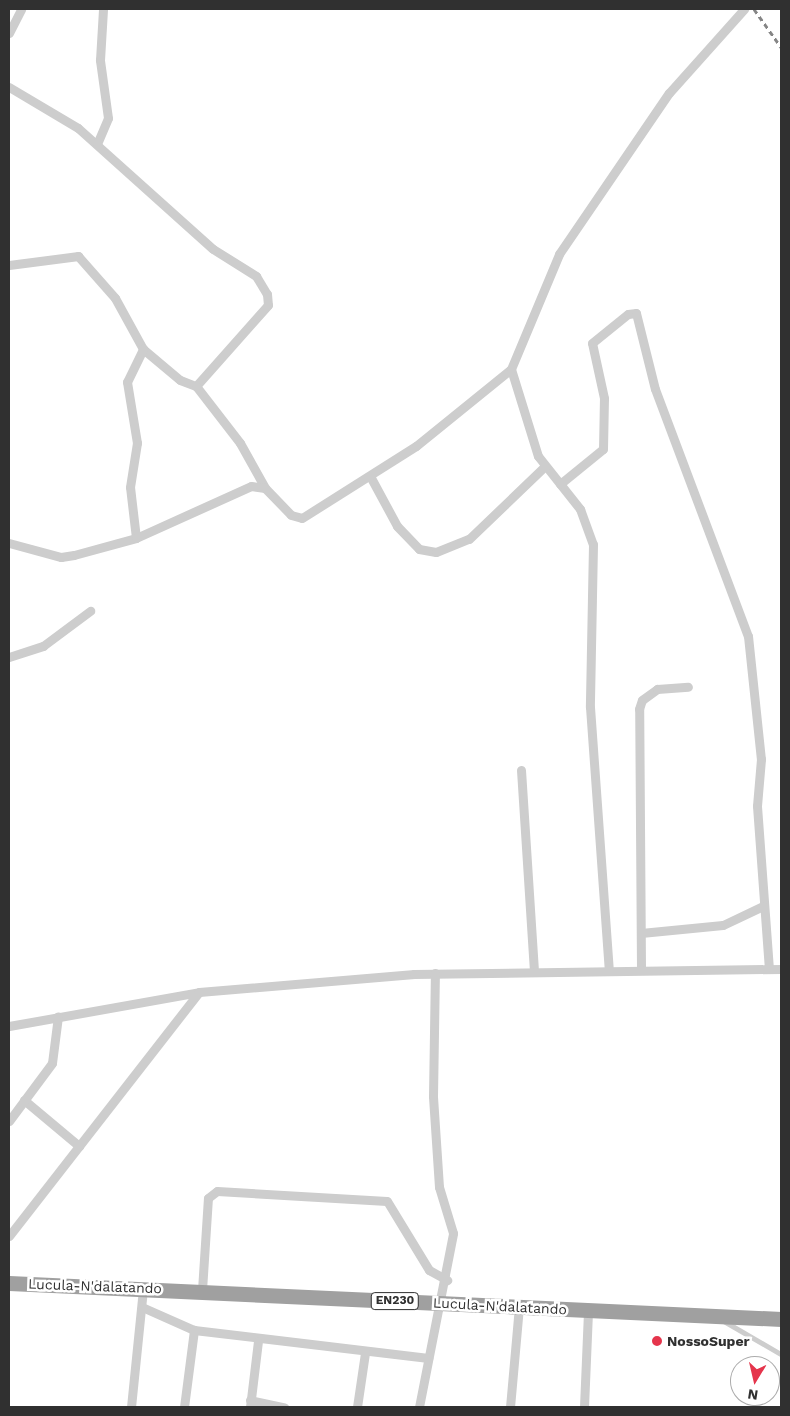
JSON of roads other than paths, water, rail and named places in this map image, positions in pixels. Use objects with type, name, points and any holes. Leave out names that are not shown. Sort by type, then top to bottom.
[{"type":"highway","name":"Lucula-N'dalatando","points":[[9,1283],[202,1290],[441,1304],[781,1319]]},
{"type":"street","points":[[9,33],[21,9]]},
{"type":"street","points":[[97,144],[108,118],[100,60],[103,9]]},
{"type":"street","points":[[9,265],[78,256],[115,298],[142,350],[180,380],[196,386],[240,443],[265,488],[292,515],[302,518],[416,446],[511,369],[559,254],[669,94],[744,9]]},
{"type":"street","points":[[9,88],[78,128],[213,250],[249,268],[267,294],[268,305],[196,386]]},
{"type":"street","points":[[560,484],[603,449],[604,398],[592,343],[628,314],[636,313],[655,389],[748,636],[761,758],[757,806],[768,969]]},
{"type":"street","points":[[136,538],[130,487],[137,443],[127,382],[142,350]]},
{"type":"street","points":[[511,369],[545,466],[585,518],[593,544],[590,707],[609,968]]},
{"type":"street","points":[[370,476],[397,526],[419,549],[436,552],[468,539],[545,466]]},
{"type":"street","points":[[9,543],[61,557],[136,538],[203,511],[244,488],[265,488]]},
{"type":"street","points":[[9,657],[44,646],[90,611]]},
{"type":"street","points":[[641,968],[640,709],[642,700],[657,689],[688,686]]},
{"type":"street","points":[[520,770],[534,969]]},
{"type":"street","points":[[641,934],[723,925],[763,906]]},
{"type":"street","points":[[9,1026],[199,992],[435,973],[609,968],[781,969]]},
{"type":"street","points":[[419,1407],[428,1358],[447,1280],[453,1234],[439,1187],[433,1096],[435,973]]},
{"type":"street","points":[[9,1236],[199,992]]},
{"type":"street","points":[[9,1121],[52,1063],[58,1016]]},
{"type":"street","points":[[24,1100],[78,1146]]},
{"type":"street","points":[[202,1290],[208,1198],[217,1191],[387,1201],[429,1270],[447,1280]]},
{"type":"street","points":[[131,1407],[143,1288]]},
{"type":"street","points":[[142,1307],[194,1330],[258,1341],[428,1358]]},
{"type":"street","points":[[510,1407],[519,1307]]},
{"type":"street","points":[[584,1407],[588,1311]]},
{"type":"street","points":[[184,1407],[194,1330]]},
{"type":"street","points":[[258,1341],[250,1404],[284,1407]]},
{"type":"street","points":[[358,1407],[365,1352]]},
{"type":"lane","points":[[716,1316],[781,1354]]},
{"type":"railway","points":[[754,9],[781,47]]},
{"type":"place","name":"NossoSuper","points":[[657,1341]]}]
